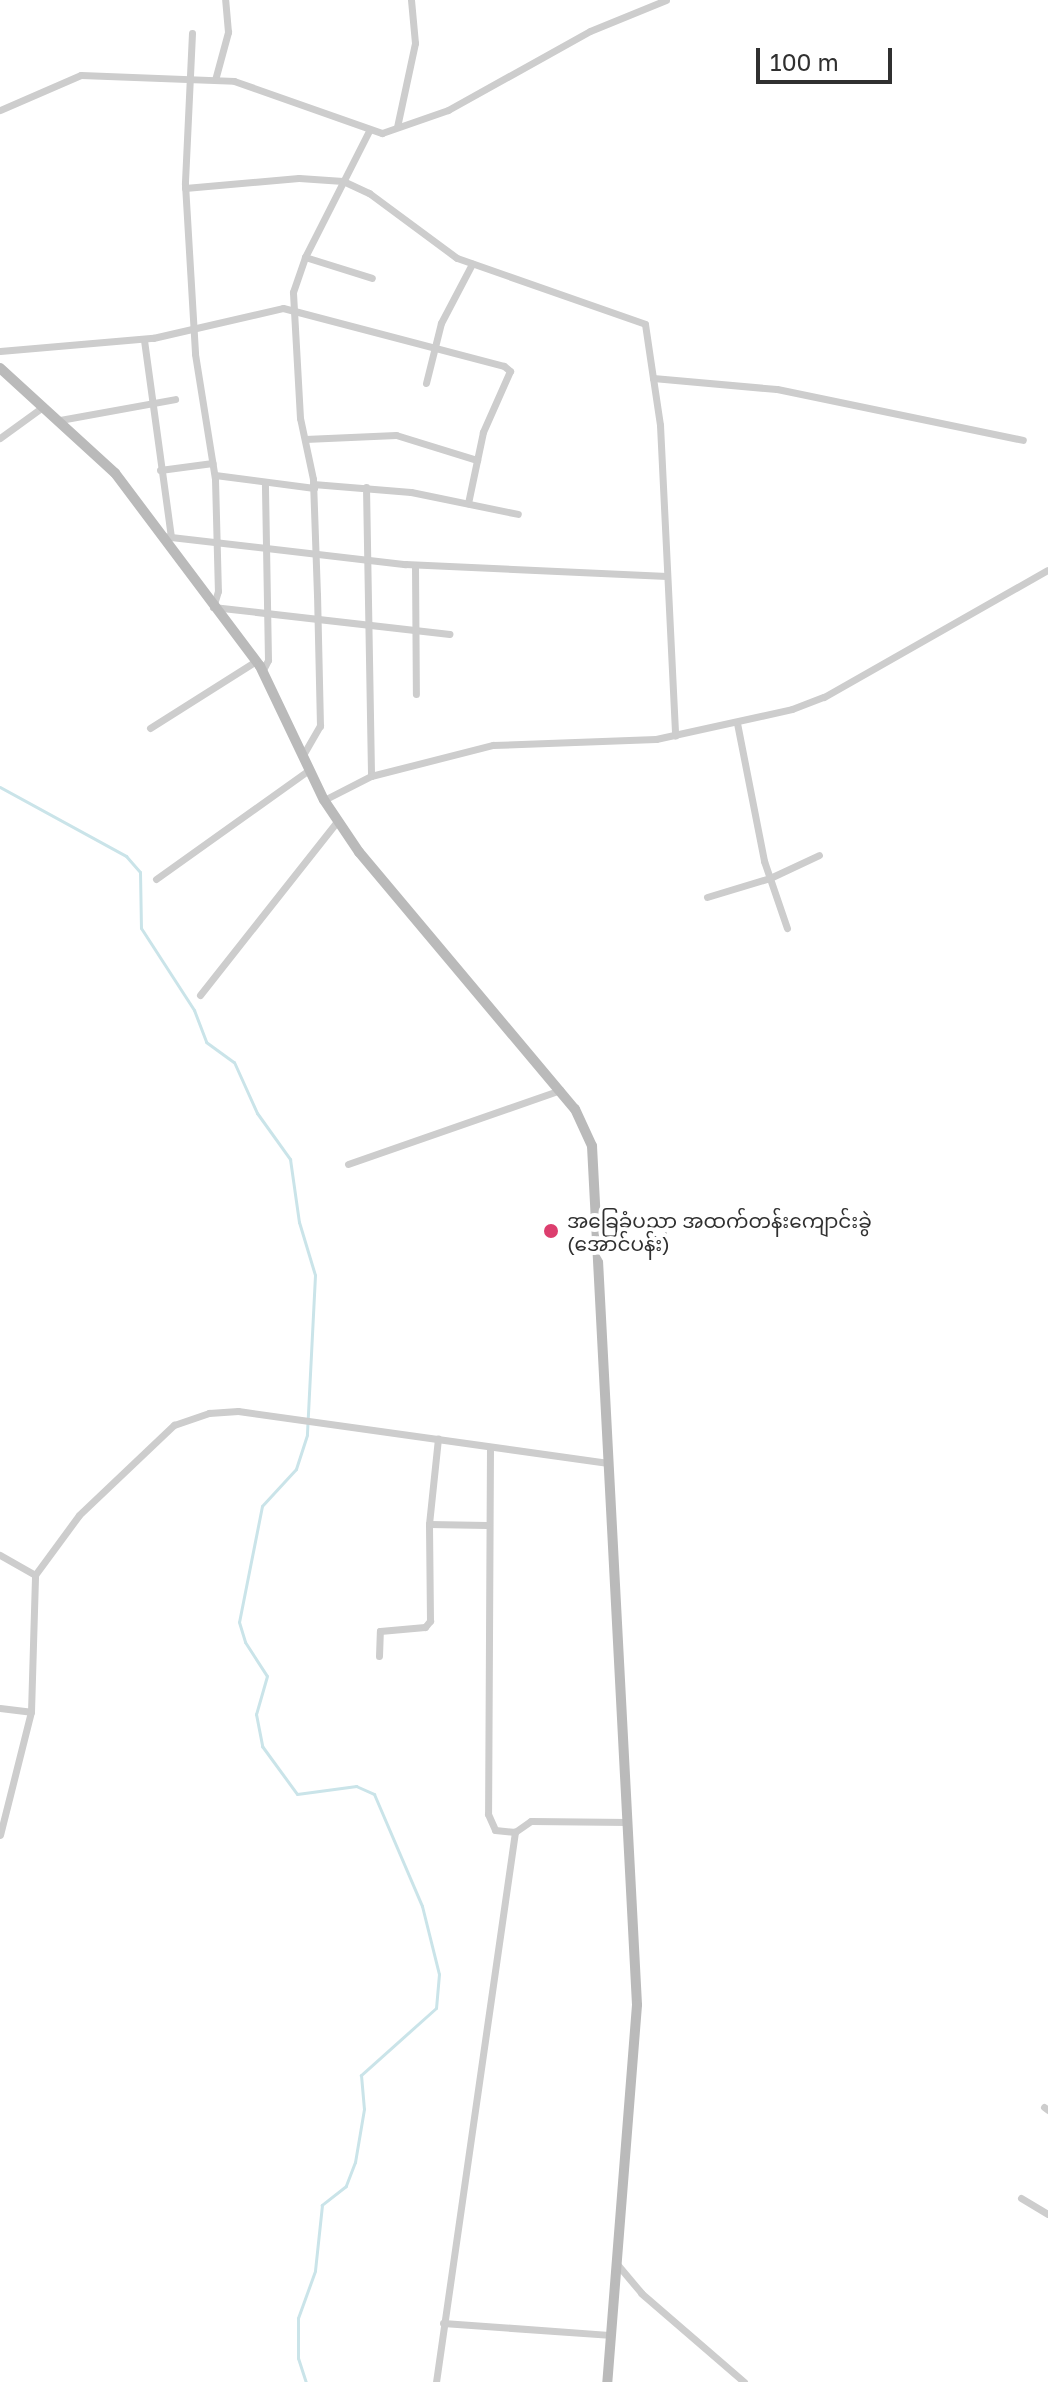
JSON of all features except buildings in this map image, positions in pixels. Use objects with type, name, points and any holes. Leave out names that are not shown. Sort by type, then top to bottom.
[{"type":"main road","points":[[0,368],[115,473],[166,537],[213,607],[259,665],[324,800],[338,820],[409,916],[560,1090],[587,1130],[596,1164],[606,1463],[637,2005],[614,2260],[607,2382]]},
{"type":"street","points":[[215,80],[228,32],[225,0]]},
{"type":"street","points":[[397,127],[415,43],[411,0]]},
{"type":"street","points":[[0,110],[81,75],[215,80],[251,84],[369,131],[397,127],[448,110],[590,31],[666,0]]},
{"type":"street","points":[[192,33],[185,188],[193,329],[202,417],[215,475],[218,591],[213,607],[317,623],[449,634]]},
{"type":"street","points":[[303,755],[320,726],[316,556],[314,486],[305,439],[292,309],[305,257],[369,131]]},
{"type":"street","points":[[185,188],[299,178],[343,181],[369,193],[457,258],[645,324],[653,378],[675,736]]},
{"type":"street","points":[[305,257],[372,278]]},
{"type":"street","points":[[426,383],[432,348],[472,264]]},
{"type":"street","points":[[0,351],[144,340],[292,309],[510,371],[483,432],[468,503]]},
{"type":"street","points":[[144,340],[166,537],[415,565],[667,576]]},
{"type":"street","points":[[653,378],[777,389],[1023,440]]},
{"type":"street","points":[[60,420],[175,399]]},
{"type":"street","points":[[0,438],[44,406]]},
{"type":"street","points":[[305,439],[396,435],[477,460]]},
{"type":"street","points":[[160,470],[213,463]]},
{"type":"street","points":[[215,475],[314,486],[366,487],[518,514]]},
{"type":"street","points":[[150,728],[268,660],[265,482]]},
{"type":"street","points":[[366,487],[366,628],[371,776]]},
{"type":"street","points":[[415,565],[416,694]]},
{"type":"street","points":[[324,800],[371,776],[493,745],[675,736],[737,723],[824,697],[1048,570]]},
{"type":"street","points":[[737,723],[748,792],[770,878],[787,928]]},
{"type":"street","points":[[156,879],[310,769]]},
{"type":"street","points":[[200,995],[338,820]]},
{"type":"street","points":[[707,897],[770,878],[819,855]]},
{"type":"street","points":[[348,1164],[560,1090]]},
{"type":"street","points":[[0,1835],[3,1813],[31,1712],[35,1575],[79,1515],[174,1425],[238,1411],[606,1463]]},
{"type":"street","points":[[379,1656],[380,1631],[425,1627],[430,1621],[429,1524],[438,1438]]},
{"type":"street","points":[[490,1447],[487,1525],[488,1814],[495,1830],[515,1832],[531,1821],[628,1822]]},
{"type":"street","points":[[429,1524],[487,1525]]},
{"type":"street","points":[[0,1555],[35,1575]]},
{"type":"street","points":[[0,1708],[31,1712]]},
{"type":"street","points":[[436,2382],[515,1832]]},
{"type":"street","points":[[1021,2198],[1048,2214]]},
{"type":"street","points":[[614,2260],[641,2293],[744,2382]]},
{"type":"street","points":[[443,2323],[609,2335]]},
{"type":"waterway","points":[[0,787],[126,856],[140,872],[141,928],[194,1010],[206,1042],[234,1062],[257,1113],[290,1159],[299,1222],[315,1275],[307,1435],[296,1469],[262,1506],[239,1622],[245,1642],[267,1676],[256,1714],[262,1746],[297,1794],[356,1786],[374,1794],[422,1906],[439,1974],[436,2008],[361,2075],[364,2109],[355,2162],[346,2186],[322,2205],[315,2271],[298,2318],[298,2358],[306,2382]]},
{"type":"place","name":"အခြေခံပညာ အထက်တန်းကျောင်းခွဲ (အောင်ပန်း)","points":[[551,1231]]}]
